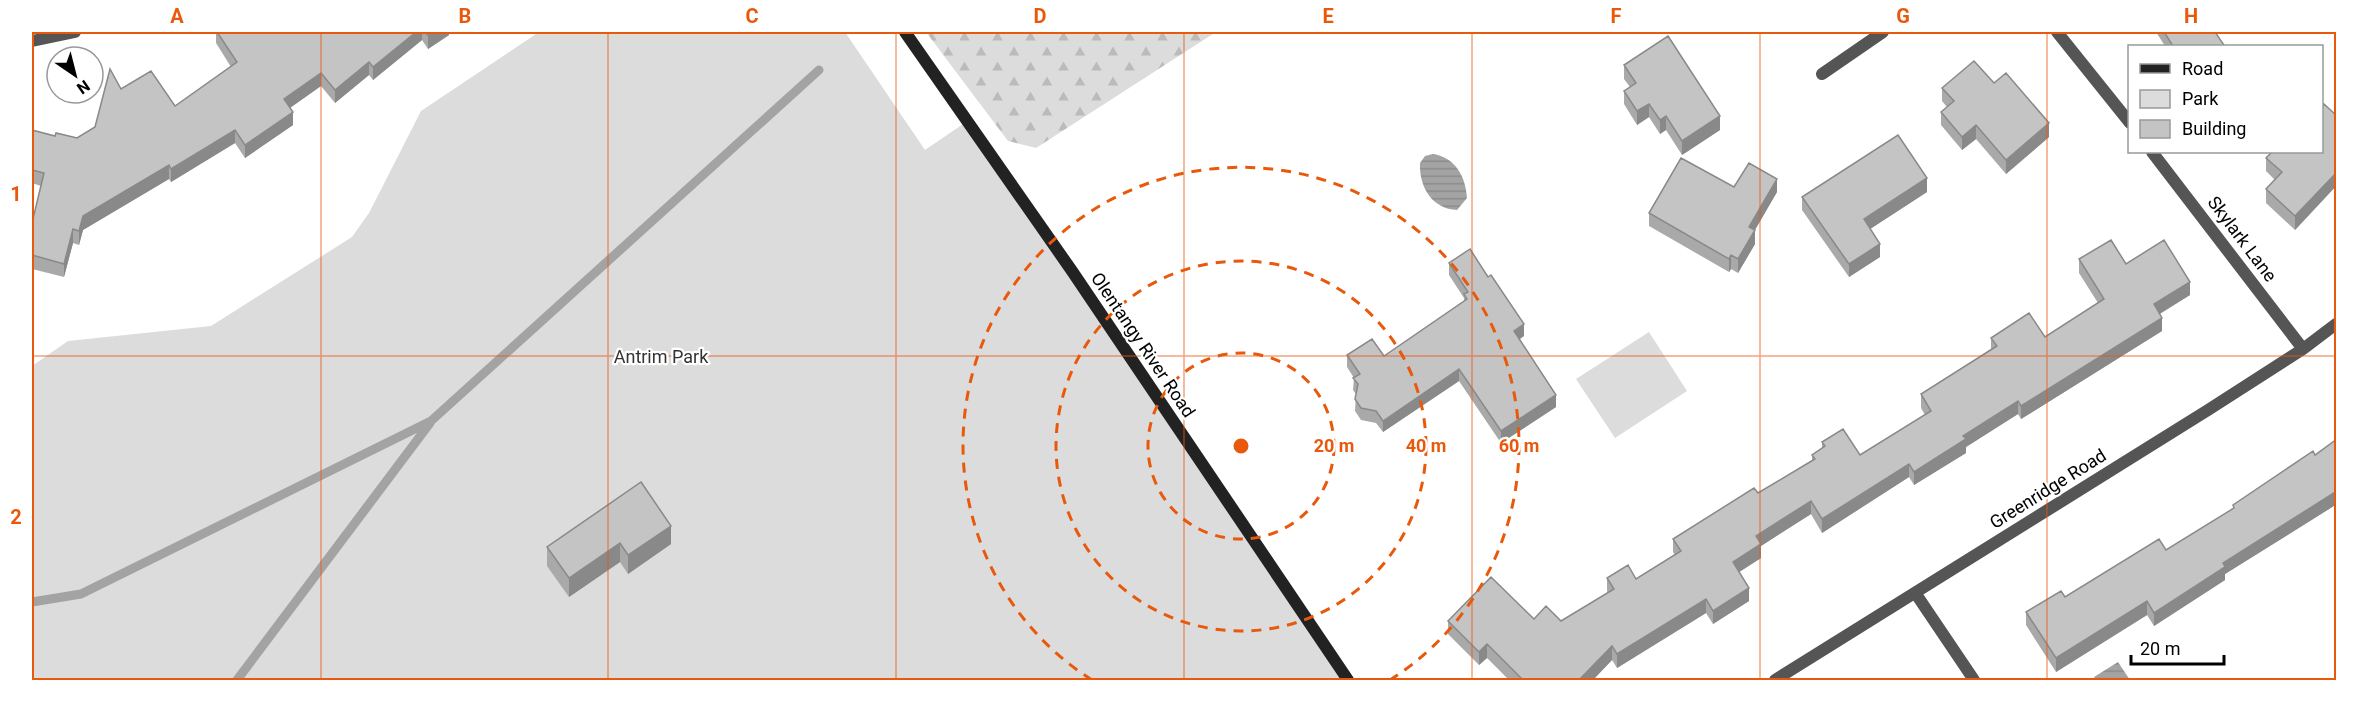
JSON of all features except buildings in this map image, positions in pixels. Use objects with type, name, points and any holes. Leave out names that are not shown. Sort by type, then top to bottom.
[{"type":"main road","name":"Olentangy River Road","points":[[905,32],[1066,262],[1348,681]]},
{"type":"street","points":[[32,41],[75,32]]},
{"type":"street","points":[[1822,74],[1883,32]]},
{"type":"street","points":[[2057,32],[2128,121]]},
{"type":"street","name":"Skylark Lane","points":[[2153,153],[2303,349]]},
{"type":"street","name":"Greenridge Road","points":[[1775,681],[2303,349],[2337,324]]},
{"type":"street","points":[[1916,594],[1974,681]]},
{"type":"green space","name":"Antrim Park","points":[[539,32],[845,32],[925,150],[969,120],[1348,680],[32,680],[32,366],[68,341],[211,326],[352,237],[369,213],[421,111]]},
{"type":"green space","points":[[926,32],[1216,32],[1036,148],[1008,141]]},
{"type":"green space","points":[[1649,332],[1687,391],[1615,438],[1576,379]]},
{"type":"shaded area","points":[[1433,154],[1447,159],[1462,176],[1467,198],[1457,210],[1441,206],[1434,201],[1425,188],[1420,163],[1425,156]]},
{"type":"shaded area","points":[[2118,662],[2130,680],[2096,680],[2094,677]]},
{"type":"waterway","points":[[32,602],[81,594],[431,421],[819,70]]},
{"type":"waterway","points":[[237,680],[430,423]]}]
